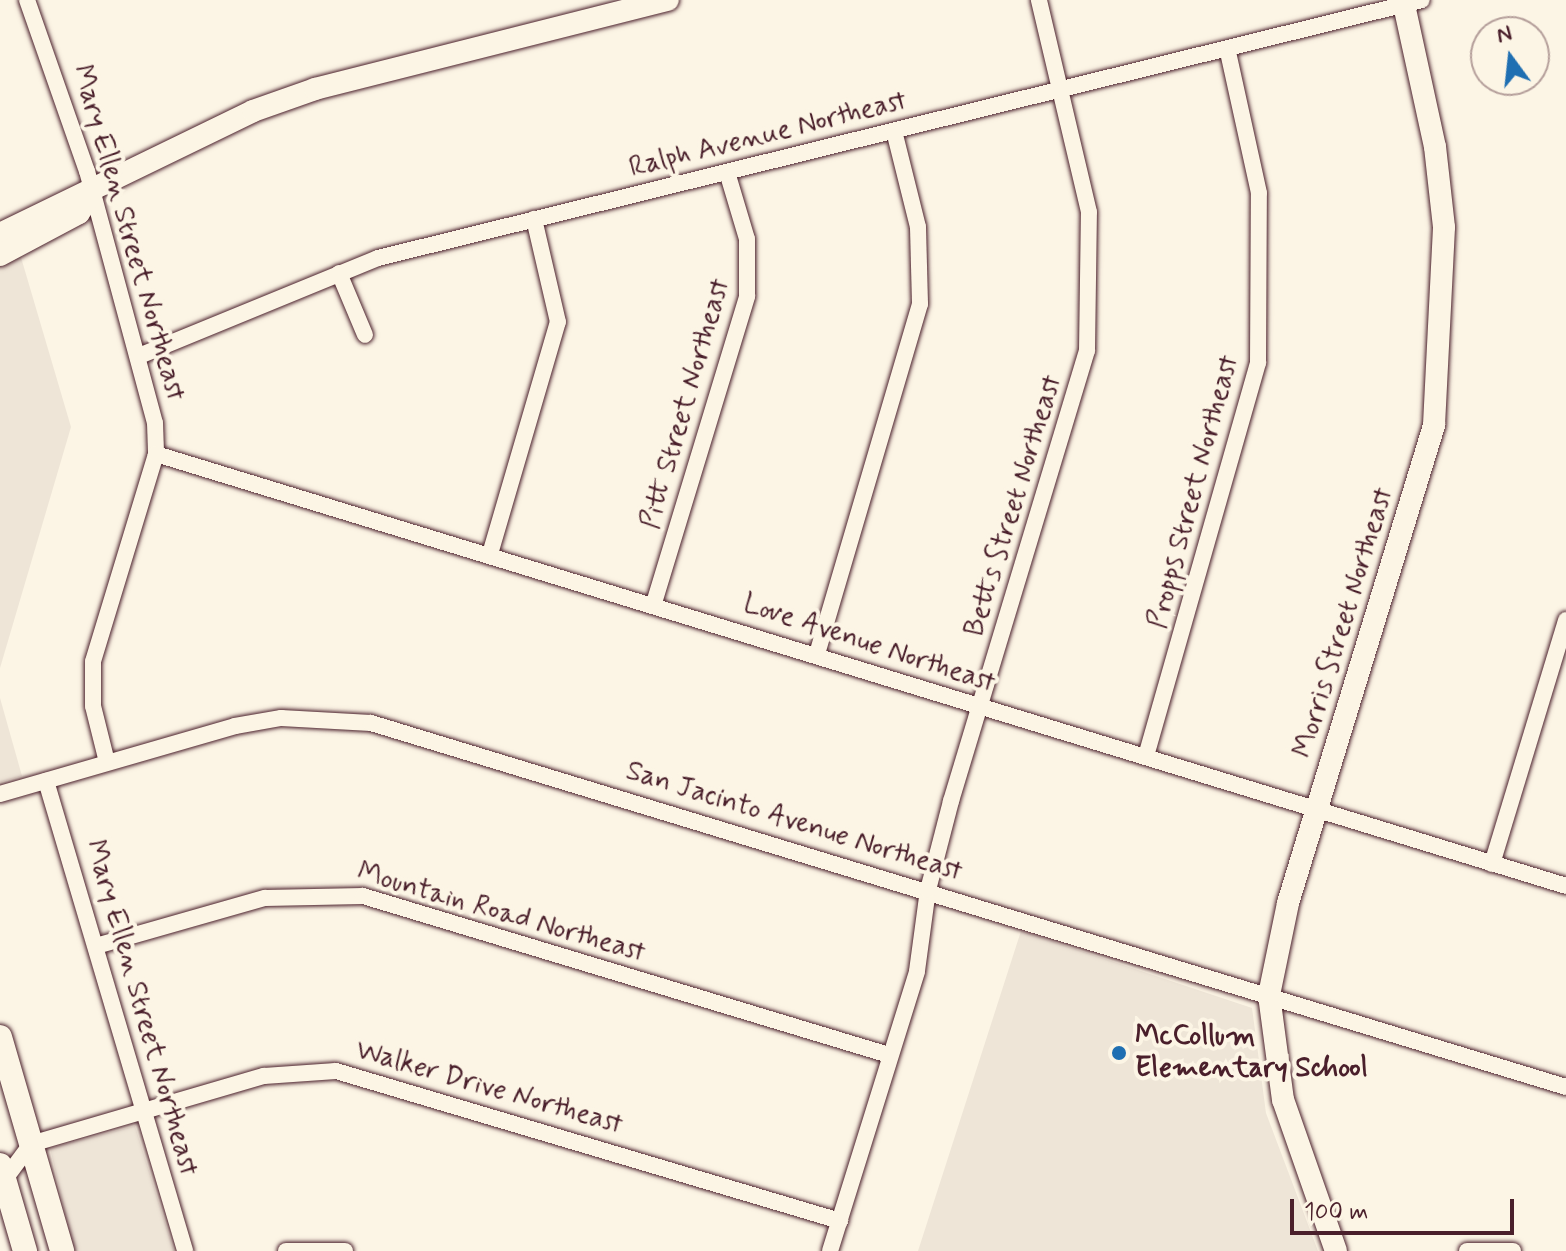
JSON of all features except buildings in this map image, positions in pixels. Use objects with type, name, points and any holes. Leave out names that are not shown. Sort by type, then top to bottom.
[{"type":"main road","points":[[0,1037],[62,1251]]},
{"type":"main road","points":[[2,1177],[25,1251]]},
{"type":"street","points":[[0,234],[253,111],[315,89],[668,0]]},
{"type":"street","name":"Betts Street Northeast","points":[[830,1251],[923,947],[928,890],[978,707],[1087,351],[1089,212],[1039,0]]},
{"type":"street","name":"Mary Ellen Street Northeast","points":[[32,1],[93,191],[139,356],[156,454],[93,662],[93,706],[107,762]]},
{"type":"street","name":"Ralph Avenue Northeast","points":[[139,356],[206,334],[339,273],[534,219],[1410,2]]},
{"type":"street","name":"Morris Street Northeast","points":[[1336,1251],[1283,1100],[1269,995],[1319,809],[1434,425],[1444,227],[1435,147],[1410,2]]},
{"type":"street","name":"Propps Street Northeast","points":[[1146,756],[1258,363],[1259,193],[1227,48]]},
{"type":"street","points":[[817,654],[920,304],[918,227],[894,131]]},
{"type":"street","name":"Pitt Street Northeast","points":[[654,603],[747,296],[747,239],[727,172]]},
{"type":"street","points":[[0,255],[79,213],[93,191]]},
{"type":"street","points":[[490,554],[558,322],[534,219]]},
{"type":"street","points":[[339,273],[365,335]]},
{"type":"street","name":"Love Avenue Northeast","points":[[156,454],[654,603],[978,707],[1566,886]]},
{"type":"street","points":[[1492,864],[1566,620]]},
{"type":"street","name":"San Jacinto Avenue Northeast","points":[[0,794],[107,762],[281,718],[371,723],[928,890],[1566,1087]]},
{"type":"street","name":"Mary Ellen Street Northeast","points":[[46,781],[185,1251]]},
{"type":"street","name":"Mountain Road Northeast","points":[[96,946],[265,898],[363,896],[889,1055]]},
{"type":"street","name":"Walker Drive Northeast","points":[[31,1144],[264,1076],[336,1071],[840,1221]]},
{"type":"street","points":[[2,1177],[31,1144]]},
{"type":"street","points":[[286,1251],[345,1251]]},
{"type":"street","points":[[1467,1251],[1513,1251]]},
{"type":"shaded area","points":[[20,254],[71,427],[0,668],[0,264]]},
{"type":"shaded area","points":[[0,698],[22,776],[0,782]]},
{"type":"shaded area","name":"McCollum Elementary School","points":[[1021,931],[1252,1008],[1266,1113],[1318,1251],[918,1251]]},
{"type":"shaded area","points":[[135,1126],[174,1251],[74,1251],[50,1148]]},
{"type":"place","name":"McCollum Elementary School","points":[[1119,1053]]}]
